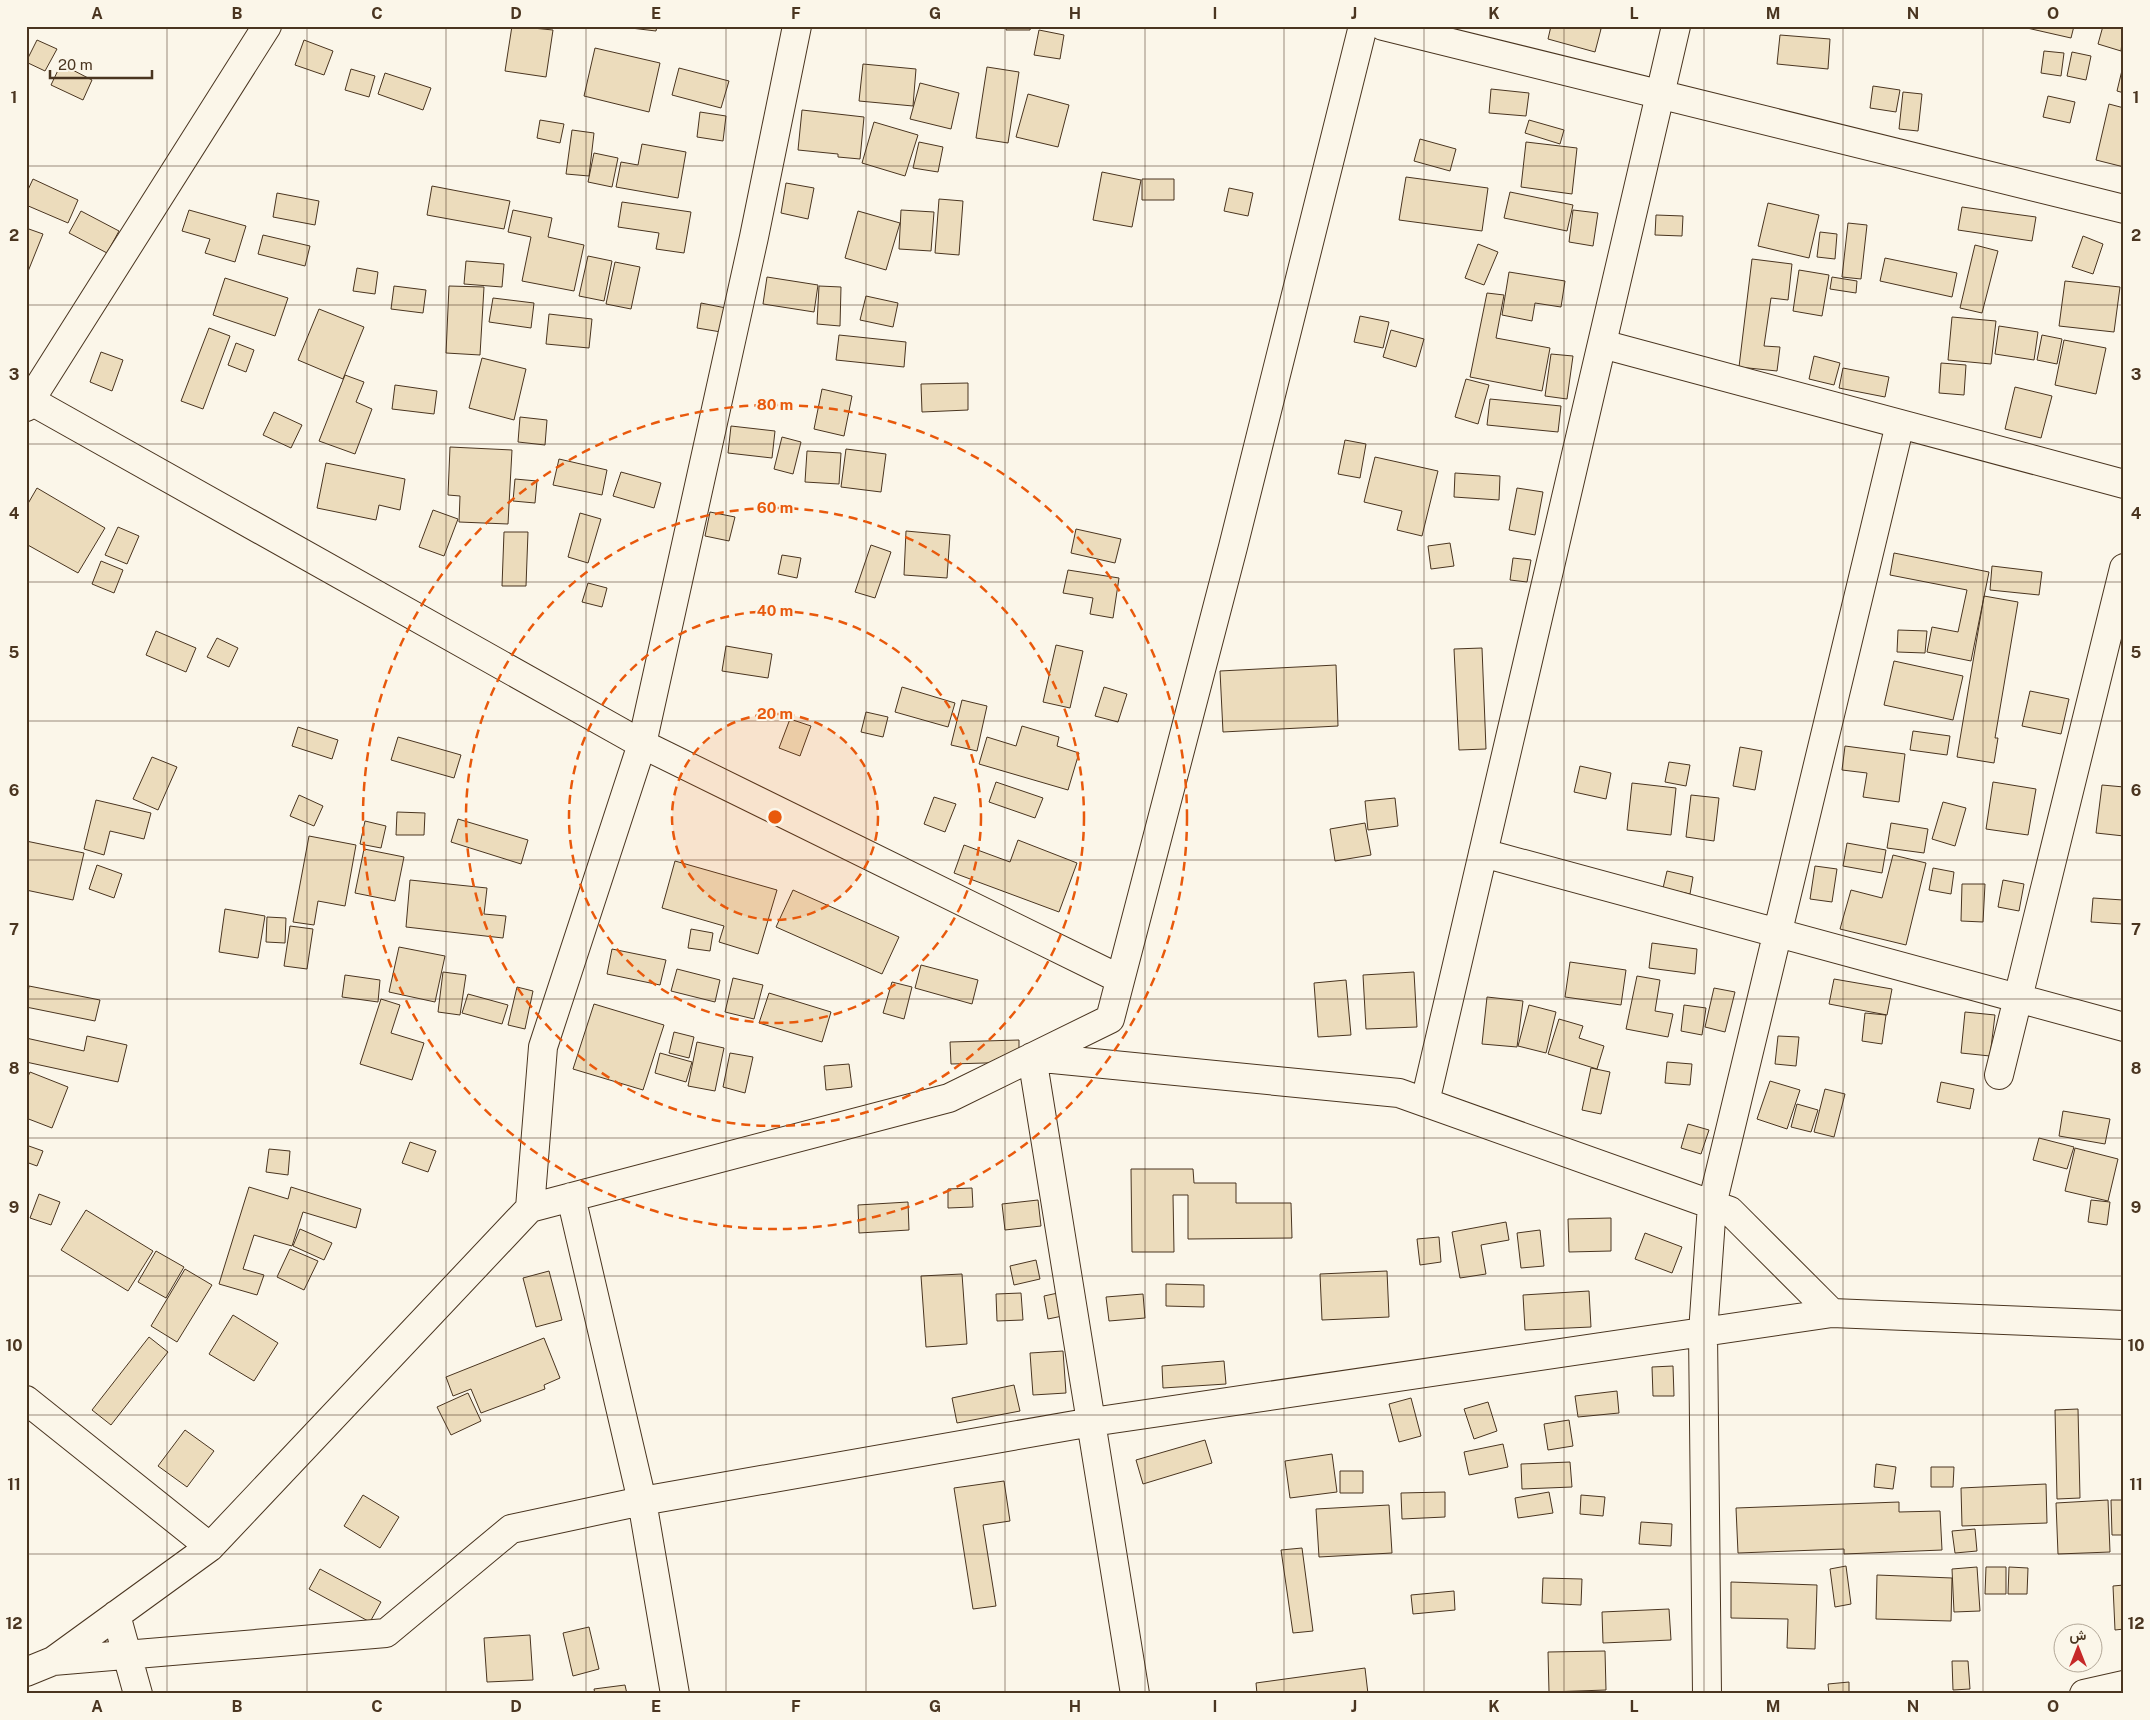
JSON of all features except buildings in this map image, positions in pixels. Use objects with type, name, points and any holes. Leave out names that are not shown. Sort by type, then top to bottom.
[{"type":"street","points":[[268,26],[28,402],[642,744],[1120,979]]},
{"type":"street","points":[[530,1208],[543,1047],[642,744],[754,237],[797,26]]},
{"type":"street","points":[[26,1672],[53,1661],[210,1547],[530,1208],[949,1098],[1110,1018],[1235,537],[1363,26]]},
{"type":"street","points":[[1383,26],[2124,209]]},
{"type":"street","points":[[1424,1102],[1676,26]]},
{"type":"street","points":[[1602,344],[2124,484]]},
{"type":"street","points":[[1707,1694],[1703,1332],[1712,1205],[1900,424]]},
{"type":"street","points":[[1999,1075],[2124,568]]},
{"type":"street","points":[[1483,854],[2124,1027]]},
{"type":"street","points":[[1032,1057],[1399,1093],[1730,1211],[1832,1313]]},
{"type":"street","points":[[1032,1057],[1135,1694]]},
{"type":"street","points":[[571,1197],[642,1501],[675,1694]]},
{"type":"street","points":[[53,1661],[386,1633],[511,1529],[642,1501],[1092,1422],[1832,1313],[2124,1325]]},
{"type":"street","points":[[26,1400],[210,1547]]},
{"type":"street","points":[[116,1615],[138,1694]]},
{"type":"street","points":[[2084,1694],[2124,1685]]}]
